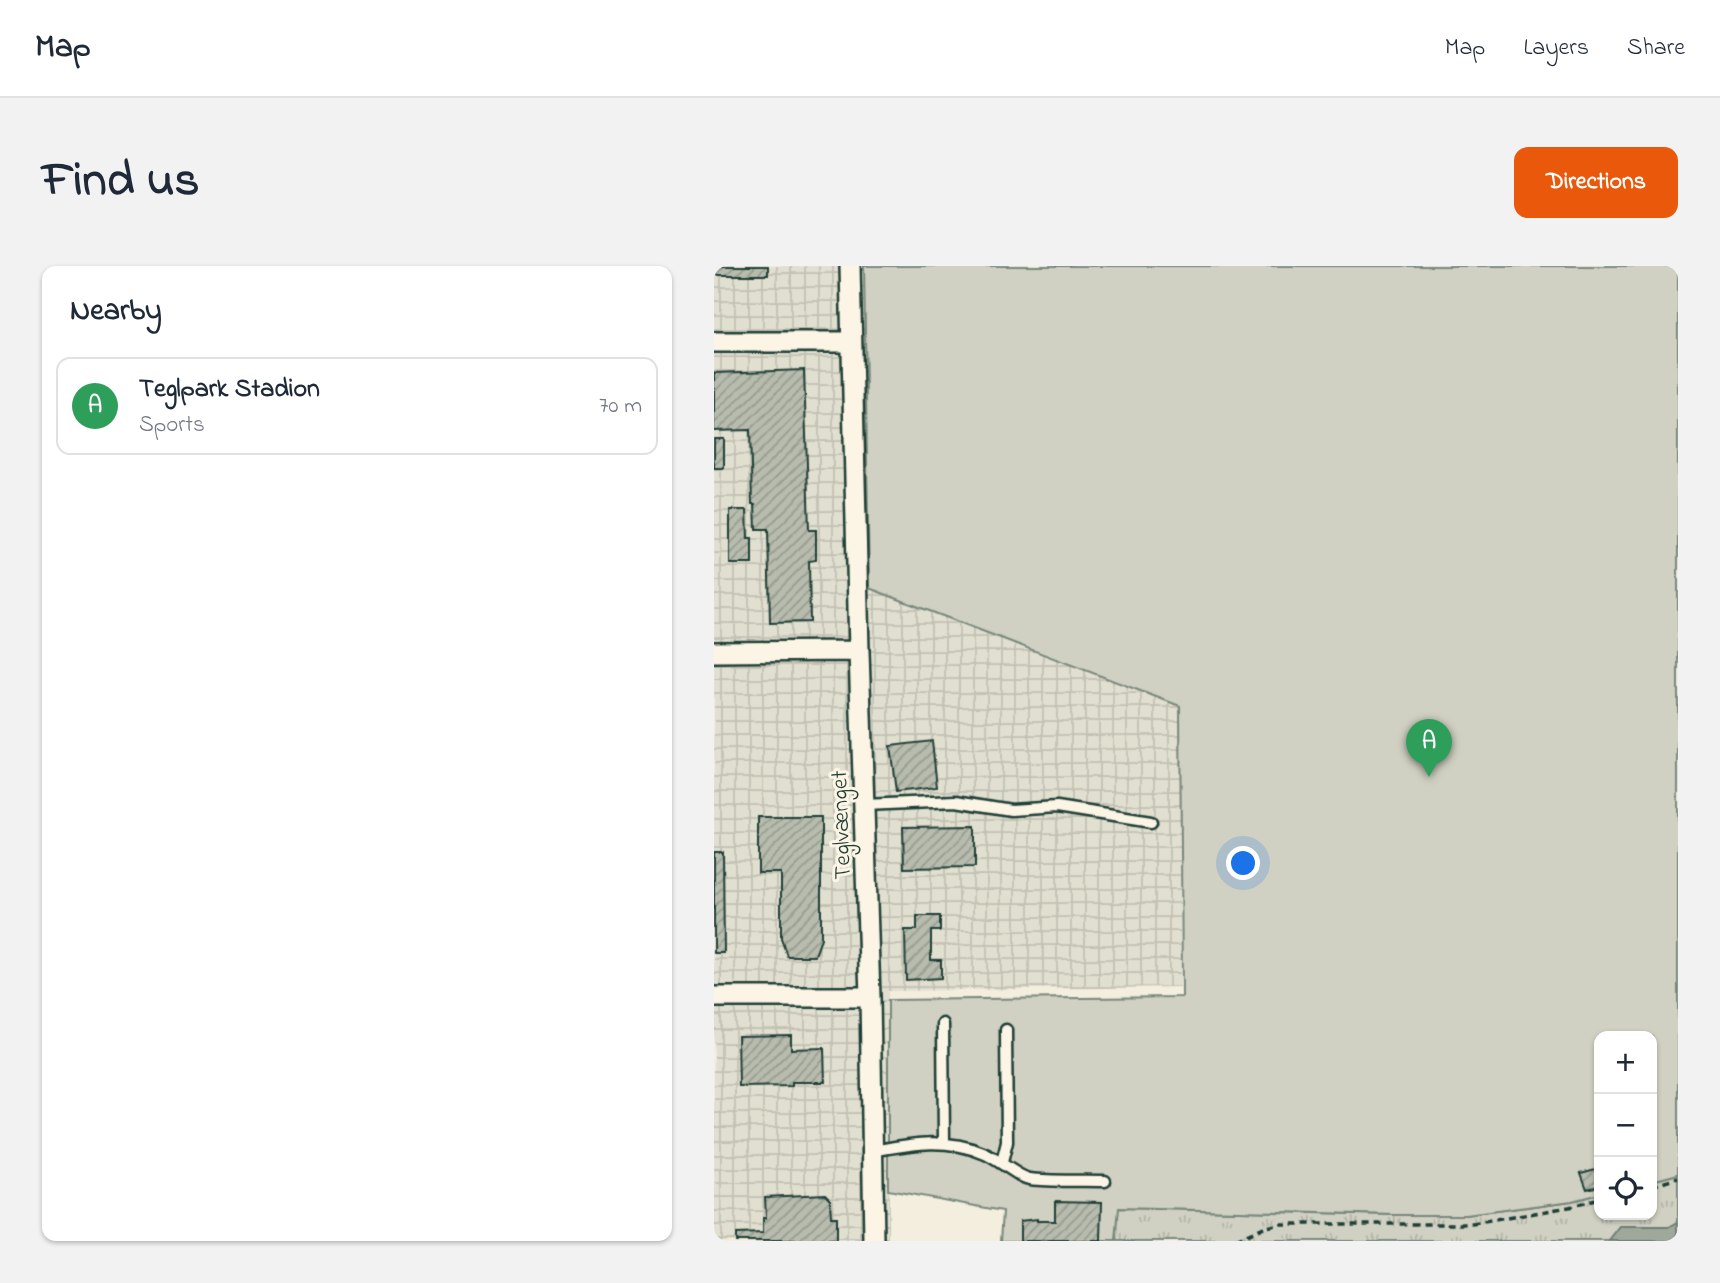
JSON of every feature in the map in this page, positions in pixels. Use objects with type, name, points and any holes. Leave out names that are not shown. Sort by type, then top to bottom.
[{"type":"street","name":"Teglvænget","points":[[850,266],[874,1241]]},
{"type":"street","points":[[714,342],[851,342]]},
{"type":"street","points":[[714,652],[859,651]]},
{"type":"street","points":[[714,997],[870,997]]},
{"type":"lane","points":[[864,805],[956,801],[1011,810],[1057,807],[1151,822]]},
{"type":"lane","points":[[943,1024],[944,1142]]},
{"type":"lane","points":[[1002,1162],[1007,1142],[1006,1030]]},
{"type":"lane","points":[[872,1151],[944,1142],[982,1152],[1027,1179],[1105,1181]]},
{"type":"path","points":[[1657,1184],[1678,1178]]},
{"type":"path","points":[[1235,1241],[1265,1227],[1281,1224],[1473,1224],[1569,1208],[1594,1200]]},
{"type":"shaded area","points":[[714,266],[864,266],[869,588],[1180,705],[1180,987],[888,991],[889,1241],[714,1241]]},
{"type":"shaded area","points":[[1678,1222],[1678,1241],[1610,1241],[1621,1227],[1669,1227]]},
{"type":"green space","points":[[864,266],[1678,266],[1678,1174],[1657,1180],[1657,1031],[1594,1031],[1594,1195],[1572,1201],[1466,1215],[1119,1208],[1116,1241],[1001,1241],[1003,1211],[888,1190],[888,1000],[1182,997],[1180,706],[869,588]]},
{"type":"green space","points":[[1678,1174],[1678,1241],[1117,1241],[1118,1208],[1466,1215],[1572,1201],[1594,1195],[1594,1220],[1657,1220],[1657,1180]]},
{"type":"building","points":[[714,266],[768,266],[768,275],[714,275]]},
{"type":"building","points":[[804,370],[809,530],[816,530],[816,560],[809,561],[810,622],[770,623],[768,529],[756,529],[755,504],[752,504],[750,430],[714,431],[714,373]]},
{"type":"building","points":[[714,439],[724,439],[724,468],[714,468]]},
{"type":"building","points":[[730,510],[747,510],[748,538],[752,538],[752,564],[730,564]]},
{"type":"building","points":[[932,741],[937,787],[896,792],[890,746]]},
{"type":"building","points":[[758,817],[821,817],[821,938],[815,956],[787,956],[781,938],[781,873],[758,873]]},
{"type":"building","points":[[975,826],[975,867],[904,868],[903,827]]},
{"type":"building","points":[[714,852],[723,852],[724,953],[714,953]]},
{"type":"building","points":[[917,916],[940,916],[940,931],[931,931],[931,960],[941,960],[941,978],[906,980],[905,930],[917,930]]},
{"type":"building","points":[[791,1035],[791,1049],[824,1048],[825,1082],[739,1087],[738,1036]]},
{"type":"building","points":[[1594,1169],[1594,1187],[1587,1189],[1581,1173]]},
{"type":"building","points":[[825,1194],[830,1199],[831,1217],[836,1217],[836,1241],[735,1241],[735,1234],[763,1233],[763,1218],[766,1218],[765,1197]]},
{"type":"building","points":[[1055,1201],[1102,1202],[1101,1241],[1020,1241],[1020,1221],[1055,1221]]},
{"type":"place","name":"Teglpark Stadion","points":[[1429,777]]}]
